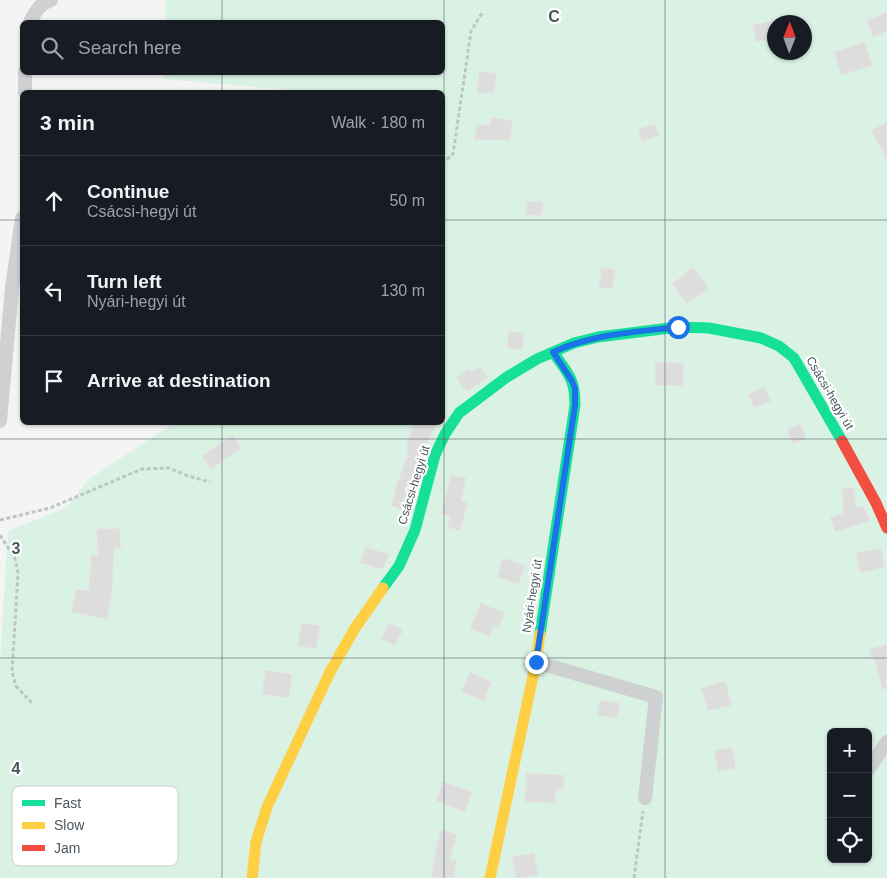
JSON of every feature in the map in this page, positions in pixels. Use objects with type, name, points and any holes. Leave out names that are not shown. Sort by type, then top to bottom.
[{"type":"street","points":[[31,20],[42,3],[51,0]]},
{"type":"street","points":[[25,75],[25,90]]},
{"type":"street","points":[[0,422],[12,288],[20,232]]},
{"type":"street","name":"Csácsi-hegyi út","points":[[252,878],[256,842],[267,807],[330,672],[355,628],[399,566],[415,530],[429,475],[445,434],[459,413],[507,377],[553,352],[574,343],[598,337],[678,327],[709,328],[761,338],[779,346],[794,358],[876,503],[887,528]]},
{"type":"street","name":"Nyári-hegyi út","points":[[490,878],[536,662],[575,405],[575,389],[572,381],[553,352]]},
{"type":"street","points":[[536,662],[656,698],[645,798]]},
{"type":"street","points":[[872,764],[887,742]]},
{"type":"path","points":[[445,161],[453,154],[471,32],[482,13]]},
{"type":"path","points":[[0,520],[50,508],[142,469],[169,468],[210,482]]},
{"type":"path","points":[[0,535],[15,559],[18,573],[12,672],[16,686],[32,703]]},
{"type":"path","points":[[634,878],[645,798]]},
{"type":"green space","points":[[166,0],[887,0],[887,878],[0,878],[0,660],[8,531],[66,508],[89,479],[171,425],[445,425],[445,90],[290,90],[164,79],[164,75],[445,75],[445,20],[165,20]]},
{"type":"building","points":[[887,12],[887,31],[873,37],[867,20]]},
{"type":"building","points":[[767,22],[767,40],[756,42],[753,25]]},
{"type":"building","points":[[865,42],[872,66],[841,75],[834,52]]},
{"type":"building","points":[[479,71],[497,73],[494,93],[477,93]]},
{"type":"building","points":[[491,117],[513,121],[510,140],[474,140],[477,125],[490,125]]},
{"type":"building","points":[[887,122],[887,159],[871,130]]},
{"type":"building","points":[[655,124],[659,136],[642,142],[638,129]]},
{"type":"building","points":[[527,201],[543,202],[542,216],[526,215]]},
{"type":"building","points":[[693,267],[709,288],[687,304],[672,284]]},
{"type":"building","points":[[601,268],[615,269],[613,289],[599,288]]},
{"type":"building","points":[[508,331],[524,333],[522,350],[507,348]]},
{"type":"building","points":[[655,362],[684,363],[683,386],[655,385]]},
{"type":"building","points":[[480,366],[488,377],[468,391],[465,390],[456,378],[469,369],[471,372]]},
{"type":"building","points":[[765,387],[771,401],[754,408],[748,394]]},
{"type":"building","points":[[801,424],[806,439],[792,444],[787,429]]},
{"type":"building","points":[[412,425],[436,425],[426,444],[408,511],[391,506],[409,451],[406,450]]},
{"type":"building","points":[[232,435],[241,448],[211,469],[202,456]]},
{"type":"building","points":[[451,475],[466,478],[461,501],[468,503],[460,531],[447,527],[450,516],[441,514]]},
{"type":"building","points":[[842,488],[854,488],[856,508],[864,506],[870,521],[835,532],[830,517],[843,513]]},
{"type":"building","points":[[120,528],[121,549],[114,549],[112,594],[107,619],[71,612],[76,589],[89,591],[91,555],[98,555],[97,529]]},
{"type":"building","points":[[365,547],[389,554],[386,564],[382,569],[360,563]]},
{"type":"building","points":[[881,548],[885,567],[860,573],[856,553]]},
{"type":"building","points":[[503,558],[525,565],[519,584],[497,577]]},
{"type":"building","points":[[481,603],[505,613],[498,628],[494,626],[489,637],[470,628]]},
{"type":"building","points":[[301,623],[320,626],[316,649],[298,646]]},
{"type":"building","points":[[389,623],[403,630],[395,646],[381,639]]},
{"type":"building","points":[[887,644],[887,689],[882,689],[875,661],[869,649]]},
{"type":"building","points":[[265,670],[292,674],[289,698],[262,694]]},
{"type":"building","points":[[470,672],[492,682],[484,701],[461,691]]},
{"type":"building","points":[[725,681],[732,705],[708,711],[701,688]]},
{"type":"building","points":[[600,700],[620,703],[617,719],[597,715]]},
{"type":"building","points":[[732,747],[736,768],[718,772],[714,751]]},
{"type":"building","points":[[526,773],[564,775],[564,789],[556,789],[555,803],[525,802]]},
{"type":"building","points":[[443,781],[472,792],[465,812],[436,801]]},
{"type":"building","points":[[441,829],[457,834],[450,860],[457,861],[454,878],[431,877]]},
{"type":"building","points":[[534,853],[539,875],[516,878],[512,857]]},
{"type":"traffic: fast","points":[[383,588],[399,566],[415,530],[435,455],[445,434],[459,413],[507,377],[537,359],[574,343],[598,337],[678,327],[709,328],[761,338],[779,346],[794,358],[842,441]]},
{"type":"traffic: fast","points":[[540,634],[575,405],[572,382],[567,371],[553,352]]},
{"type":"traffic: slow","points":[[252,878],[256,842],[267,807],[330,672],[355,628],[383,588]]},
{"type":"traffic: slow","points":[[490,878],[536,662],[540,634]]},
{"type":"traffic: jam","points":[[842,441],[876,503],[887,528]]},
{"type":"route","points":[[536,662],[575,405],[575,389],[572,381],[553,352],[574,343],[598,337],[678,327]]}]
